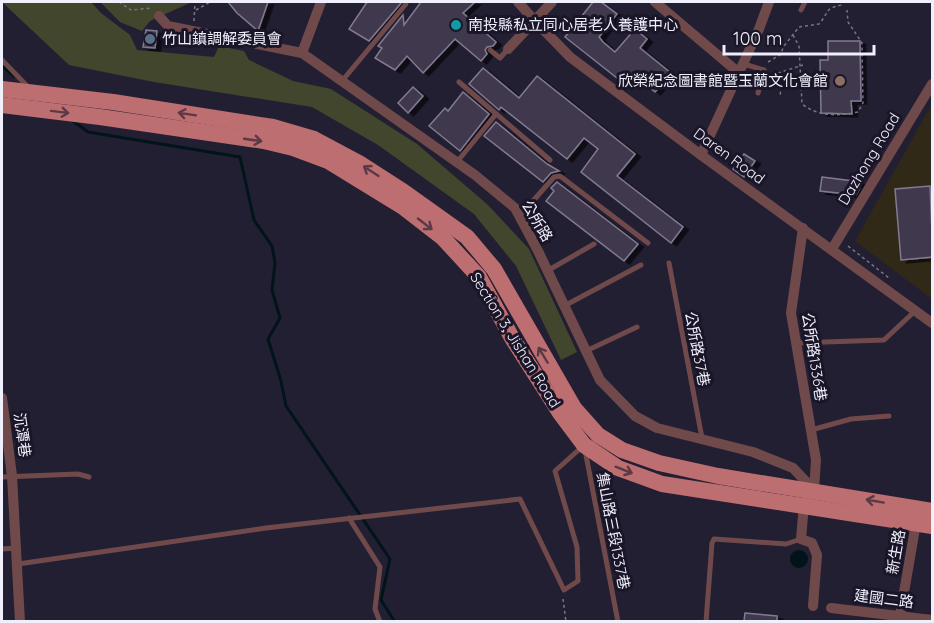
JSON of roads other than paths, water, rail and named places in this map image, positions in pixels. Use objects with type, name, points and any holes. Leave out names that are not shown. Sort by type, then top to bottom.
[{"type":"main road","name":"Section 3, Jishan Road","points":[[2,89],[33,101],[100,117],[264,141],[293,148],[328,161],[368,184],[404,207],[443,238],[479,277],[518,348],[560,413],[584,445],[618,468],[662,484],[714,493],[809,497],[933,511]]},
{"type":"main road","name":"Section 3, Jishan Road","points":[[2,105],[33,101],[113,102],[273,127],[314,139],[386,180],[467,237],[494,269],[574,408],[598,435],[622,450],[659,463],[924,525]]},
{"type":"street","points":[[302,53],[321,2]]},
{"type":"street","name":"Daren Road","points":[[518,2],[570,57],[933,323]]},
{"type":"street","points":[[508,49],[552,2]]},
{"type":"street","points":[[655,2],[741,68]]},
{"type":"street","points":[[701,155],[769,2]]},
{"type":"street","name":"公所路","points":[[156,12],[168,26],[302,53],[457,162],[514,208],[600,380],[635,416],[657,429],[753,452],[793,468],[809,497]]},
{"type":"street","name":"Dazhong Road","points":[[832,249],[933,84]]},
{"type":"street","name":"公所路1336巷","points":[[801,539],[816,460],[790,313],[803,228]]},
{"type":"street","name":"沉潭巷","points":[[2,398],[7,477],[17,548],[20,621]]},
{"type":"street","name":"新生路","points":[[899,619],[924,525]]},
{"type":"street","points":[[801,539],[812,543],[817,555],[813,606]]},
{"type":"street","name":"建國二路","points":[[831,608],[899,619],[933,620]]},
{"type":"lane","points":[[801,10],[805,2]]},
{"type":"lane","points":[[342,82],[406,4]]},
{"type":"lane","points":[[490,50],[500,58],[508,49]]},
{"type":"lane","points":[[2,60],[33,101]]},
{"type":"lane","points":[[741,68],[764,70],[758,93]]},
{"type":"lane","points":[[459,82],[550,160]]},
{"type":"lane","points":[[457,162],[496,114]]},
{"type":"lane","points":[[519,217],[554,177],[560,176],[648,243]]},
{"type":"lane","points":[[547,271],[594,244]]},
{"type":"lane","name":"公所路37巷","points":[[669,263],[702,440]]},
{"type":"lane","points":[[564,306],[641,265]]},
{"type":"lane","points":[[796,343],[884,340],[915,311]]},
{"type":"lane","points":[[586,351],[637,327]]},
{"type":"lane","points":[[811,430],[851,419],[889,416]]},
{"type":"lane","points":[[18,564],[266,528],[520,499],[564,590],[578,581],[577,547],[555,471],[584,445]]},
{"type":"lane","name":"集山路三段1337巷","points":[[584,445],[618,621]]},
{"type":"lane","name":"沉潭巷","points":[[7,477],[78,474],[89,477]]},
{"type":"lane","points":[[351,518],[380,567],[375,609],[380,621]]},
{"type":"lane","points":[[706,621],[714,539],[786,544],[801,539]]},
{"type":"lane","points":[[2,549],[17,548]]},
{"type":"waterway","points":[[2,66],[14,76]]},
{"type":"waterway","points":[[73,121],[88,132],[240,157],[254,220],[272,246],[275,263],[272,290],[280,318],[268,339],[286,406],[390,559],[381,600],[395,622]]},
{"type":"place","name":"南投縣私立同心居老人養護中心","points":[[456,25]]},
{"type":"place","name":"竹山鎮調解委員會","points":[[150,39]]},
{"type":"place","name":"欣榮紀念圖書館暨玉蘭文化會館","points":[[840,81]]}]
